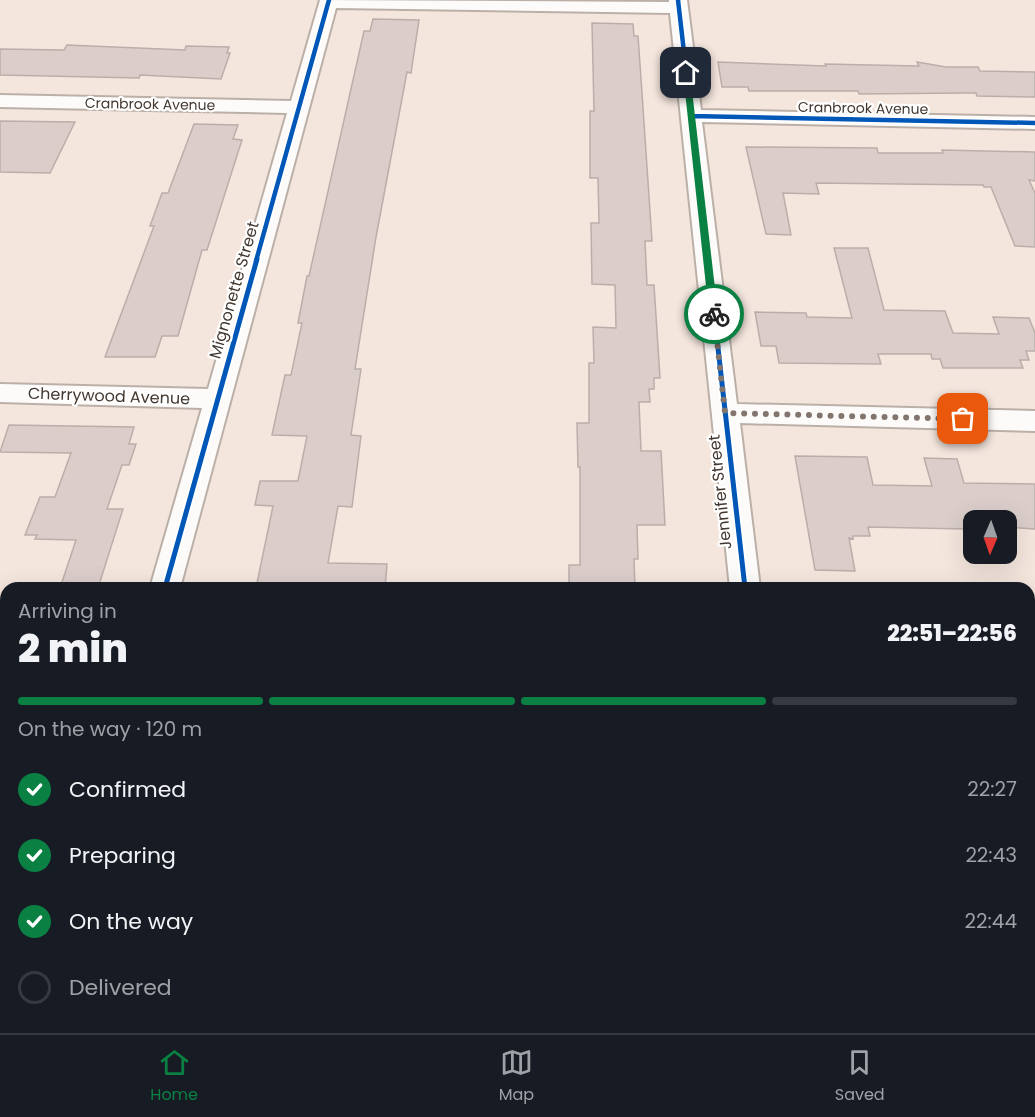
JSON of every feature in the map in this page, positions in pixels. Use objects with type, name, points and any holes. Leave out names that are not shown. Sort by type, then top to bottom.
[{"type":"street","points":[[329,1],[679,4]]},
{"type":"street","name":"Mignonette Street","points":[[167,582],[329,1]]},
{"type":"street","name":"Jennifer Street","points":[[679,4],[744,582]]},
{"type":"street","name":"Cranbrook Avenue","points":[[0,101],[300,106]]},
{"type":"street","name":"Cranbrook Avenue","points":[[691,116],[1035,123]]},
{"type":"street","name":"Cherrywood Avenue","points":[[0,393],[218,399]]},
{"type":"street","points":[[725,413],[1035,421]]},
{"type":"building","points":[[373,19],[419,20],[411,73],[407,72],[376,237],[355,369],[361,369],[351,435],[361,436],[352,507],[338,506],[328,563],[387,564],[386,582],[257,582],[273,506],[255,505],[260,481],[298,481],[307,436],[272,435],[285,375],[291,375],[302,323],[298,323],[307,276],[309,276],[364,31],[370,31]]},
{"type":"building","points":[[592,23],[633,24],[634,36],[638,36],[652,241],[645,241],[647,285],[654,285],[660,378],[654,378],[654,389],[649,389],[650,402],[639,402],[641,451],[661,451],[665,525],[637,525],[638,559],[634,559],[635,582],[569,582],[569,565],[580,565],[580,467],[578,467],[577,423],[589,423],[589,363],[594,363],[593,327],[616,328],[615,285],[592,284],[591,223],[599,223],[598,178],[590,178],[590,111],[594,111]]},
{"type":"building","points":[[67,45],[185,50],[186,46],[229,47],[227,53],[230,53],[221,79],[140,75],[139,78],[0,75],[0,49],[64,50]]},
{"type":"building","points":[[718,62],[826,66],[825,64],[919,66],[917,62],[946,67],[978,67],[980,71],[1035,72],[1035,97],[977,96],[976,93],[859,94],[858,91],[749,91],[748,87],[722,87]]},
{"type":"building","points":[[0,121],[75,122],[50,173],[0,172]]},
{"type":"building","points":[[194,124],[238,125],[233,139],[242,140],[207,250],[202,250],[178,336],[162,336],[155,357],[105,357],[154,226],[150,226],[162,193],[168,193]]},
{"type":"building","points":[[746,147],[877,148],[878,153],[943,153],[942,150],[1035,152],[1035,181],[1029,180],[1035,193],[1035,247],[1015,246],[991,187],[983,185],[816,183],[819,194],[783,193],[791,235],[766,234]]},
{"type":"building","points":[[834,248],[868,248],[884,310],[945,311],[953,333],[999,334],[993,317],[1029,318],[1035,333],[1035,351],[1026,351],[1029,360],[1020,360],[1023,368],[943,368],[940,359],[932,359],[931,354],[878,354],[881,364],[779,363],[776,346],[761,346],[755,312],[806,313],[807,317],[852,318]]},
{"type":"building","points":[[9,425],[134,427],[129,444],[136,444],[129,465],[122,465],[107,509],[123,509],[100,582],[62,582],[76,540],[35,539],[37,535],[25,535],[40,497],[55,497],[71,453],[0,452]]},
{"type":"building","points":[[795,456],[867,457],[873,485],[932,486],[924,458],[957,459],[964,483],[1035,484],[1035,529],[1017,528],[1017,510],[963,510],[963,529],[868,527],[870,536],[849,538],[855,571],[815,570]]},
{"type":"cycle path","points":[[167,582],[329,0]]},
{"type":"cycle path","points":[[678,0],[744,582]]},
{"type":"cycle path","points":[[691,116],[1035,123]]},
{"type":"way so far","points":[[714,314],[725,413],[963,419]]},
{"type":"route","points":[[686,73],[714,314]]}]
